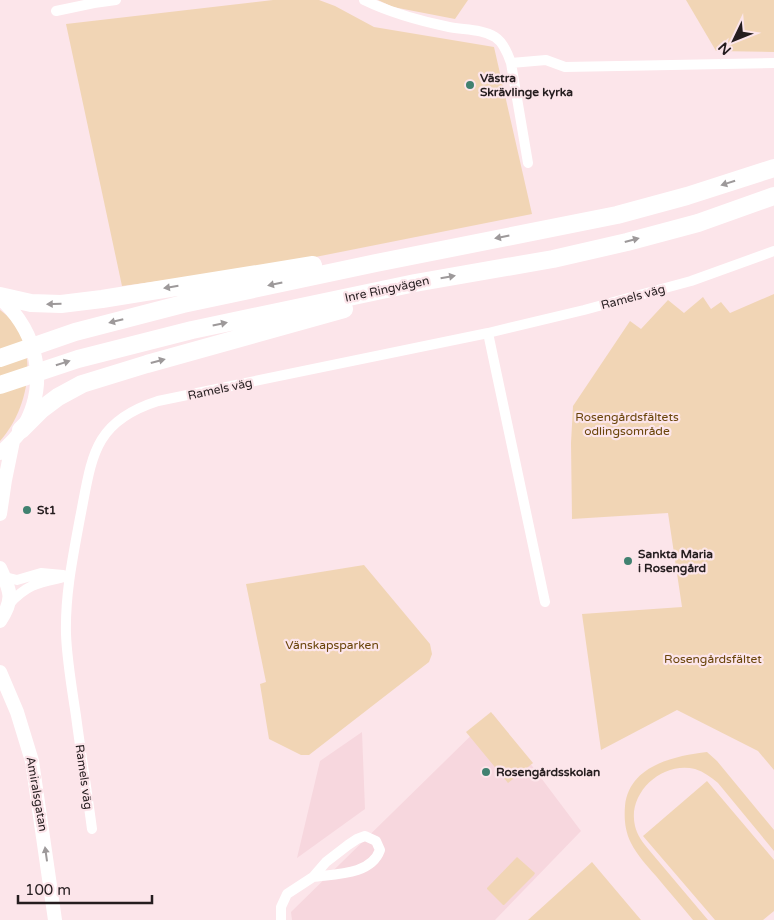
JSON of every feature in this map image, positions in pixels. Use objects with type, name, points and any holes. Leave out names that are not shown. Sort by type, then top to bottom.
[{"type":"highway","points":[[0,358],[75,332],[183,304],[376,262],[617,215],[686,196],[774,168]]},
{"type":"highway","name":"Inre Ringvägen","points":[[0,385],[78,359],[192,330],[415,283],[585,252],[698,223],[774,196]]},
{"type":"highway","points":[[0,297],[31,303],[61,304],[316,264],[376,262]]},
{"type":"highway","points":[[17,436],[42,409],[58,397],[82,384],[138,366],[369,302],[415,283]]},
{"type":"main road","points":[[0,297],[22,322],[32,343],[37,363],[37,384],[32,408],[17,436],[5,480],[0,514]]},
{"type":"main road","points":[[0,453],[17,436]]},
{"type":"main road","points":[[1,571],[10,590],[3,615]]},
{"type":"main road","name":"Amiralsgatan","points":[[0,672],[17,712],[32,761],[55,920]]},
{"type":"street","points":[[56,11],[116,0]]},
{"type":"street","points":[[364,0],[389,12],[449,27],[488,33],[497,38],[503,45],[511,63],[528,163]]},
{"type":"street","points":[[511,63],[546,60],[565,67],[774,64]]},
{"type":"street","name":"Ramels väg","points":[[92,829],[67,650],[66,616],[69,576],[88,473],[95,452],[103,437],[113,425],[138,408],[158,401],[488,333],[564,315],[692,281],[774,251]]},
{"type":"street","points":[[488,333],[545,602]]},
{"type":"street","points":[[1,571],[16,580],[41,573],[69,576]]},
{"type":"street","points":[[3,615],[31,586],[69,576]]},
{"type":"street","points":[[281,920],[281,907],[287,894],[313,877],[326,862],[357,838],[365,836],[376,841],[380,850],[377,858],[366,867],[345,873],[313,877]]},
{"type":"shaded area","name":"Rosengårdsskolan","points":[[493,714],[581,831],[495,920],[292,920],[291,912]]},
{"type":"shaded area","points":[[362,732],[365,809],[297,858],[320,761]]},
{"type":"green space","points":[[273,0],[319,0],[335,6],[374,27],[494,47],[532,214],[265,267],[122,286],[66,24]]},
{"type":"green space","points":[[378,0],[468,0],[455,19],[393,7]]},
{"type":"green space","points":[[686,0],[774,0],[774,52],[716,51]]},
{"type":"green space","name":"Rosengårdsfältet","points":[[774,294],[774,770],[758,751],[677,710],[601,750],[582,614],[682,607],[668,513],[572,519],[571,443],[573,406],[630,321],[641,329],[668,300],[684,313],[703,297],[711,309],[721,302],[730,313]]},
{"type":"green space","points":[[0,310],[13,323],[22,338],[27,356],[27,374],[25,393],[19,410],[11,427],[0,441]]},
{"type":"green space","name":"Vänskapsparken","points":[[364,565],[430,644],[432,654],[429,662],[309,755],[301,755],[269,739],[260,684],[266,682],[246,584]]},
{"type":"green space","points":[[491,712],[533,763],[508,783],[466,732]]},
{"type":"green space","points":[[707,752],[717,761],[774,830],[774,851],[718,783],[704,773],[695,769],[671,770],[659,775],[650,782],[636,802],[635,826],[640,839],[708,920],[693,920],[633,847],[626,829],[625,806],[628,792],[644,772],[667,760]]},
{"type":"green space","points":[[707,781],[774,860],[774,911],[763,920],[715,920],[643,836]]},
{"type":"green space","points":[[517,857],[535,873],[503,905],[487,888]]},
{"type":"green space","points":[[592,862],[641,920],[528,920]]},
{"type":"place","name":"Västra Skrävlinge kyrka","points":[[470,85]]},
{"type":"place","name":"St1","points":[[27,510]]},
{"type":"place","name":"Sankta Maria i Rosengård","points":[[628,561]]},
{"type":"place","name":"Rosengårdsskolan","points":[[486,772]]},
{"type":"park label","name":"Rosengårdsfältets odlingsområde","points":[[627,424]]}]
